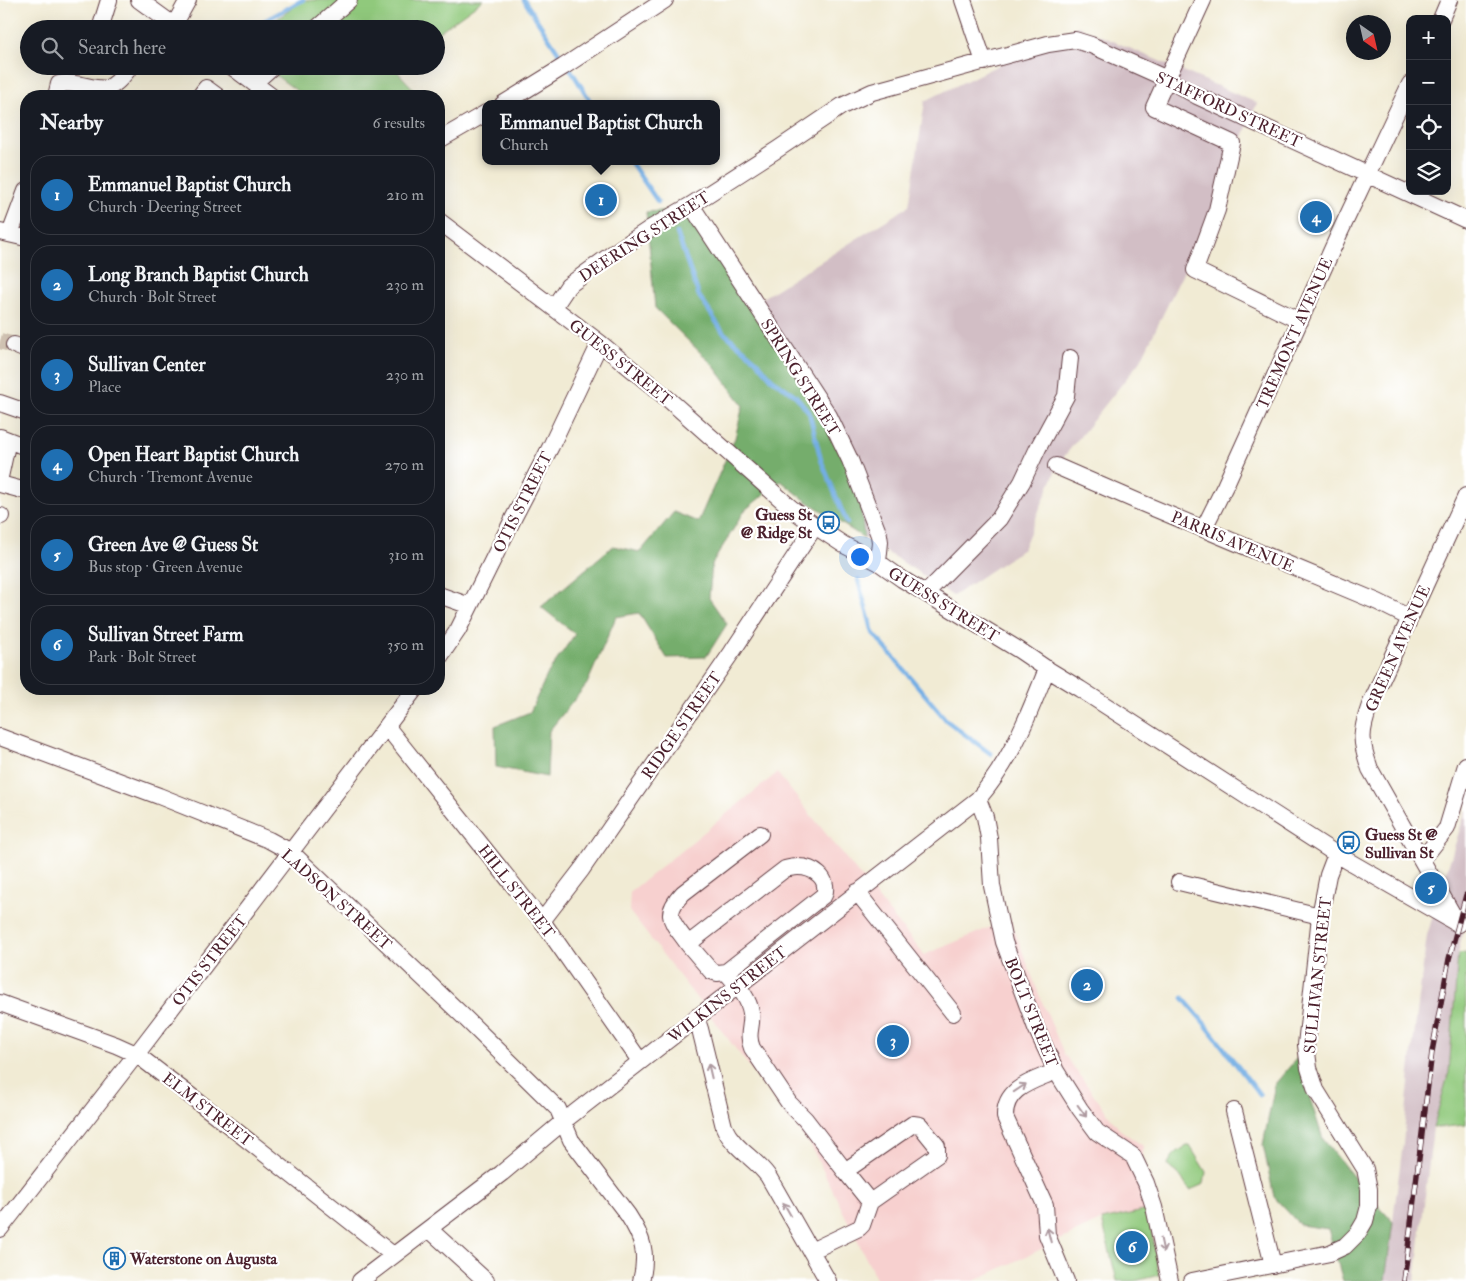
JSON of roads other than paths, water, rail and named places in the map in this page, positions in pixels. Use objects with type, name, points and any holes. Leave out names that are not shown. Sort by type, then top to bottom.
[{"type":"street","points":[[103,20],[109,0]]},
{"type":"street","points":[[139,0],[165,20]]},
{"type":"street","points":[[179,20],[188,0]]},
{"type":"street","points":[[326,20],[349,0]]},
{"type":"street","points":[[509,100],[665,0]]},
{"type":"street","points":[[963,0],[984,62]]},
{"type":"street","points":[[1203,0],[1154,107],[1232,142],[1217,210],[1195,270],[1300,321]]},
{"type":"street","points":[[1443,15],[1449,0]]},
{"type":"street","name":"STAFFORD STREET","points":[[984,62],[1048,44],[1075,40],[1091,45],[1466,220]]},
{"type":"street","name":"DEERING STREET","points":[[554,307],[568,286],[651,228],[691,205],[842,106],[872,92],[984,62]]},
{"type":"street","points":[[58,90],[59,84],[68,82],[107,88],[117,82],[123,75]]},
{"type":"street","points":[[243,75],[263,90]]},
{"type":"street","points":[[254,83],[263,75]]},
{"type":"street","name":"TREMONT AVENUE","points":[[1204,528],[1406,93]]},
{"type":"street","points":[[445,137],[482,115]]},
{"type":"street","points":[[20,203],[5,233],[20,237]]},
{"type":"street","name":"SPRING STREET","points":[[691,205],[829,416],[850,460],[879,535],[878,562]]},
{"type":"street","name":"GUESS STREET","points":[[445,225],[600,343],[668,399],[791,508],[815,526],[844,545],[878,562],[902,579],[1019,650],[1336,854],[1462,927]]},
{"type":"street","name":"OTIS STREET","points":[[445,649],[458,630],[551,446],[600,343]]},
{"type":"street","points":[[926,593],[999,519],[1022,482],[1066,396],[1070,358]]},
{"type":"street","points":[[0,403],[20,410]]},
{"type":"street","points":[[0,477],[17,442]]},
{"type":"street","name":"PARRIS AVENUE","points":[[1056,466],[1410,618]]},
{"type":"street","points":[[0,484],[20,489]]},
{"type":"street","name":"GREEN AVENUE","points":[[1462,927],[1370,769],[1364,754],[1362,740],[1363,725],[1370,705],[1466,496]]},
{"type":"street","name":"RIDGE STREET","points":[[542,921],[587,861],[732,652],[815,526]]},
{"type":"street","points":[[445,596],[470,606]]},
{"type":"street","name":"WILKINS STREET","points":[[360,1281],[502,1173],[564,1121],[696,1017],[978,799],[994,781],[1014,746],[1047,669]]},
{"type":"street","name":"OTIS STREET","points":[[0,1230],[411,695]]},
{"type":"street","name":"HILL STREET","points":[[387,727],[542,921],[640,1061]]},
{"type":"street","name":"LADSON STREET","points":[[0,737],[159,796],[269,840],[291,852],[558,1109],[570,1140],[636,1227],[642,1240],[644,1252],[641,1281]]},
{"type":"street","points":[[1422,860],[1448,828],[1466,765]]},
{"type":"street","name":"BOLT STREET","points":[[978,799],[985,818],[989,838],[992,886],[1004,942],[1036,1028],[1056,1071],[1097,1132],[1133,1156],[1146,1183],[1154,1207],[1170,1281]]},
{"type":"street","points":[[688,944],[785,869],[798,867],[809,869],[819,874],[825,880],[826,888],[824,895],[726,972],[711,971],[688,944],[671,919],[670,912],[673,902],[760,834]]},
{"type":"street","name":"SULLIVAN STREET","points":[[1192,1281],[1238,1277],[1273,1265],[1330,1253],[1345,1246],[1358,1233],[1365,1221],[1369,1206],[1369,1189],[1365,1169],[1316,1090],[1309,1068],[1306,1045],[1320,916],[1328,875],[1336,854]]},
{"type":"street","points":[[1180,882],[1320,916]]},
{"type":"street","points":[[857,892],[953,1013]]},
{"type":"street","points":[[726,972],[747,999],[752,1014],[748,1039],[752,1048],[789,1103],[805,1119],[870,1202]]},
{"type":"street","name":"ELM STREET","points":[[0,1003],[136,1054],[393,1255]]},
{"type":"street","points":[[696,1017],[724,1127],[728,1136],[736,1146],[761,1166],[768,1176],[828,1281]]},
{"type":"street","points":[[1056,1071],[1025,1084],[1014,1091],[1005,1108],[1005,1117],[1045,1204],[1048,1235],[1066,1281]]},
{"type":"street","points":[[1234,1111],[1273,1265]]},
{"type":"street","points":[[811,1252],[859,1228],[862,1225],[870,1202],[937,1155],[937,1146],[920,1125],[913,1124],[845,1171]]},
{"type":"street","points":[[429,1229],[486,1281]]},
{"type":"waterway","points":[[266,20],[303,0]]},
{"type":"waterway","points":[[524,0],[564,61]]},
{"type":"waterway","points":[[569,67],[590,100]]},
{"type":"waterway","points":[[633,165],[658,202]]},
{"type":"waterway","points":[[677,233],[699,296],[723,332],[756,360],[772,379],[795,395],[809,412],[821,460],[847,523]]},
{"type":"waterway","points":[[858,580],[873,633],[947,721],[991,754]]},
{"type":"waterway","points":[[1183,998],[1260,1095]]},
{"type":"tunnel","points":[[0,341],[14,345]]},
{"type":"railway","points":[[1404,1281],[1432,1052],[1449,959],[1466,895]]},
{"type":"place","name":"Emmanuel Baptist Church","points":[[601,200]]},
{"type":"place","name":"Open Heart Baptist Church","points":[[1316,217]]},
{"type":"place","name":"Guess St @ Ridge St","points":[[828,523]]},
{"type":"place","name":"Guess St @ Sullivan St","points":[[1349,843]]},
{"type":"place","name":"Green Ave @ Guess St","points":[[1431,888]]},
{"type":"place","name":"Long Branch Baptist Church","points":[[1087,985]]},
{"type":"place","name":"Sullivan Center","points":[[893,1041]]},
{"type":"place","name":"Sullivan Street Farm","points":[[1132,1247]]},
{"type":"place","name":"Waterstone on Augusta","points":[[114,1258]]}]
